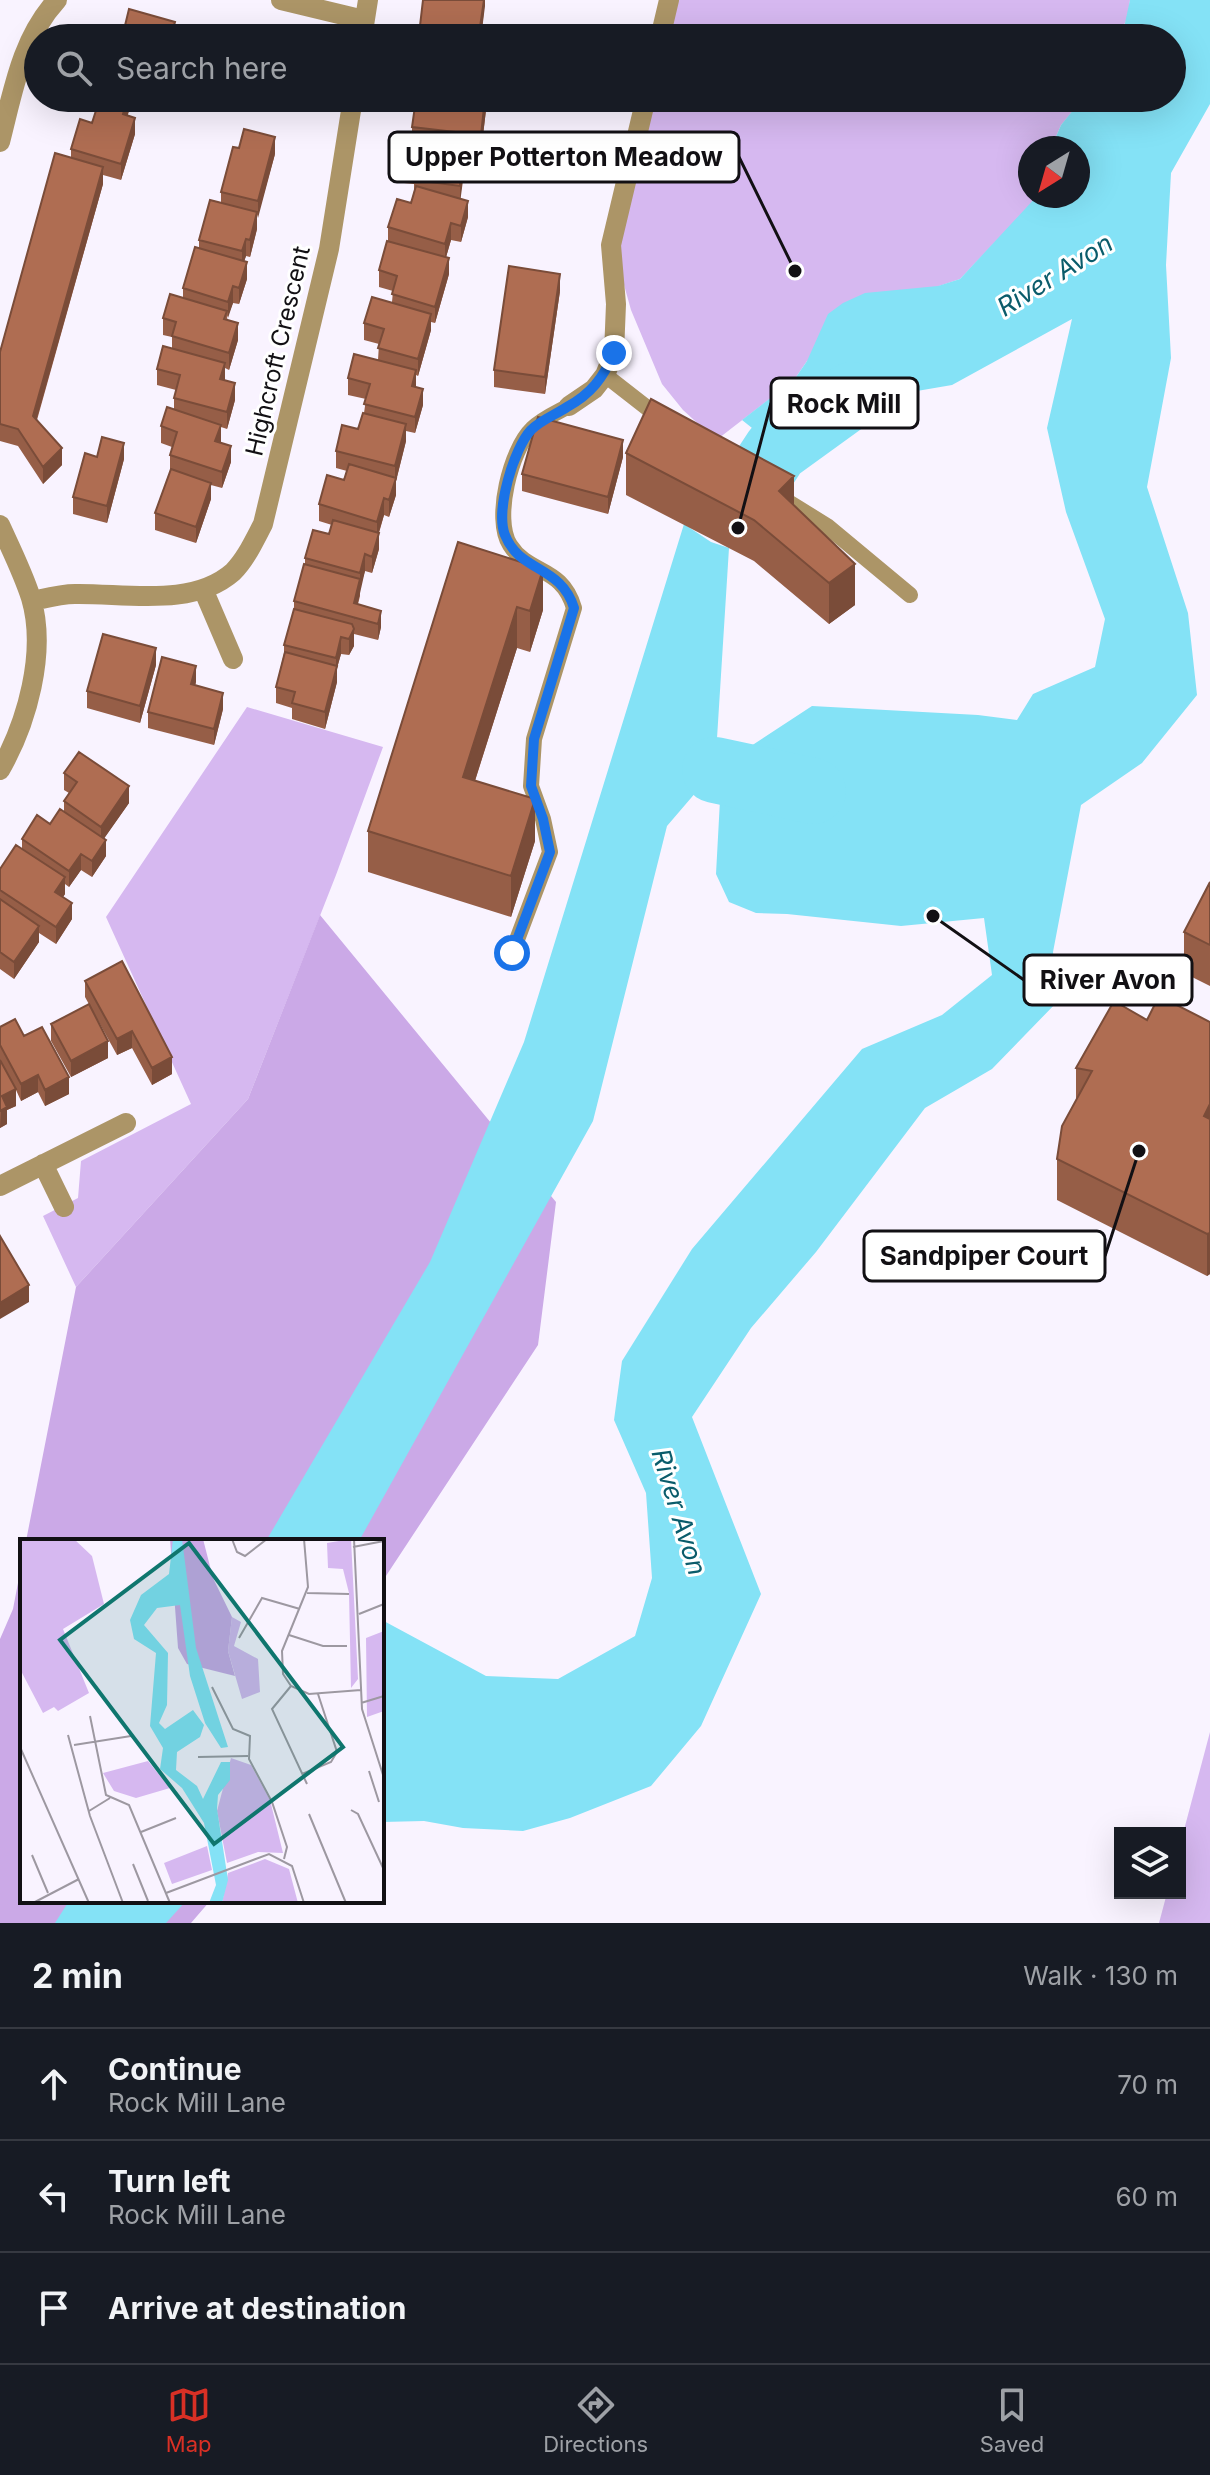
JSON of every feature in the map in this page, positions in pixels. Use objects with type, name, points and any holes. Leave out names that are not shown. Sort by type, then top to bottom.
[{"type":"street","points":[[37,24],[57,0]]},
{"type":"street","points":[[281,0],[365,19]]},
{"type":"street","points":[[663,24],[669,0]]},
{"type":"street","points":[[0,142],[24,55]]},
{"type":"street","name":"Highcroft Crescent","points":[[32,601],[70,594],[178,594],[203,589],[234,571],[248,553],[263,524],[329,249],[351,112]]},
{"type":"street","points":[[569,406],[594,389],[605,375],[614,353],[616,304],[611,245],[643,112]]},
{"type":"street","points":[[0,525],[32,601],[36,640],[24,711],[0,770]]},
{"type":"street","points":[[203,589],[233,659]]},
{"type":"street","points":[[0,1186],[126,1123]]},
{"type":"street","points":[[43,1164],[64,1207]]},
{"type":"lane","points":[[605,375],[672,427]]},
{"type":"lane","points":[[512,953],[550,852],[543,819],[531,786],[534,739],[574,608],[570,594],[562,583],[511,548],[503,532],[505,491],[522,441],[533,428],[569,406]]},
{"type":"lane","points":[[766,488],[827,526],[910,595]]},
{"type":"shaded area","points":[[677,0],[1130,0],[1124,24],[670,24]]},
{"type":"shaded area","points":[[649,112],[1072,112],[1056,136],[1018,136],[1018,208],[1027,208],[960,279],[939,286],[807,361],[794,380],[719,438],[683,410],[662,384],[631,310],[621,274],[618,242]]},
{"type":"shaded area","points":[[247,707],[383,747],[248,1099],[76,1287],[43,1216],[78,1198],[81,1161],[191,1104],[106,917]]},
{"type":"shaded area","points":[[320,915],[556,1202],[538,1345],[384,1579],[384,1539],[26,1539],[76,1287],[248,1099]]},
{"type":"shaded area","points":[[20,1572],[20,1903],[208,1903],[191,1923],[0,1923],[0,1639],[13,1609]]},
{"type":"shaded area","points":[[1210,1732],[1210,1923],[1159,1923],[1165,1899],[1186,1899],[1185,1827]]},
{"type":"water","name":"River Avon","points":[[1130,0],[1210,0],[1210,104],[1171,173],[1166,265],[1171,358],[1147,487],[1188,613],[1197,695],[1142,763],[1081,805],[1053,952],[1058,1001],[992,1069],[925,1108],[816,1252],[751,1328],[692,1417],[761,1594],[701,1726],[651,1786],[570,1818],[523,1831],[463,1828],[424,1821],[384,1822],[384,1621],[486,1676],[558,1679],[635,1636],[652,1578],[646,1493],[614,1420],[622,1361],[692,1249],[862,1049],[942,1015],[992,975],[984,918],[901,926],[756,913],[729,902],[716,874],[720,800],[728,761],[812,706],[1017,720],[1033,694],[1095,667],[1105,619],[1066,512],[1047,428],[1072,319],[952,385],[876,398],[808,448],[796,463],[742,420],[794,380],[807,361],[828,314],[843,303],[865,293],[938,286],[960,279],[1026,208],[1090,208],[1090,136],[1056,136],[1061,125],[1072,112],[1186,112],[1186,24],[1125,24]]},
{"type":"water","points":[[684,524],[711,542],[729,548],[715,770],[667,826],[593,1121],[360,1539],[267,1539],[430,1262],[524,1042]]},
{"type":"water","points":[[68,1903],[184,1903],[166,1923],[55,1923]]},
{"type":"building","points":[[423,0],[484,0],[480,24],[420,24]]},
{"type":"building","points":[[129,9],[175,22],[174,24],[125,24]]},
{"type":"building","points":[[96,112],[124,112],[135,118],[121,164],[71,149],[80,119],[92,123]]},
{"type":"building","points":[[414,112],[483,112],[481,135],[412,127]]},
{"type":"building","points":[[244,129],[275,137],[258,201],[221,192],[233,147],[239,148]]},
{"type":"building","points":[[408,134],[466,141],[460,186],[414,180],[416,168],[404,167]]},
{"type":"building","points":[[55,153],[103,167],[33,416],[62,448],[43,467],[18,429],[0,424],[0,352]]},
{"type":"building","points":[[416,186],[468,201],[461,226],[451,223],[445,244],[388,227],[397,199],[411,203]]},
{"type":"building","points":[[210,200],[257,212],[250,240],[246,239],[242,251],[199,240]]},
{"type":"building","points":[[387,241],[449,258],[435,307],[392,294],[397,276],[379,270]]},
{"type":"building","points":[[195,247],[247,262],[239,288],[233,286],[228,302],[183,288]]},
{"type":"building","points":[[509,266],[560,274],[545,377],[494,370]]},
{"type":"building","points":[[170,294],[227,311],[224,319],[238,323],[229,353],[172,336],[176,322],[163,318]]},
{"type":"building","points":[[372,297],[431,314],[418,359],[378,348],[384,329],[364,323]]},
{"type":"building","points":[[163,346],[225,363],[220,379],[235,383],[227,412],[174,398],[180,375],[157,369]]},
{"type":"building","points":[[354,354],[416,370],[412,386],[423,389],[415,417],[364,404],[370,384],[348,378]]},
{"type":"building","points":[[651,399],[794,476],[779,491],[855,564],[829,583],[754,520],[626,453]]},
{"type":"building","points":[[167,407],[221,425],[215,441],[231,446],[222,472],[170,455],[177,432],[161,426]]},
{"type":"building","points":[[363,413],[406,424],[395,466],[336,451],[342,425],[358,429]]},
{"type":"building","points":[[538,417],[623,440],[608,497],[522,474]]},
{"type":"building","points":[[102,437],[124,443],[107,506],[73,497],[85,453],[97,457]]},
{"type":"building","points":[[349,464],[396,478],[389,500],[384,498],[377,522],[319,504],[327,475],[344,480]]},
{"type":"building","points":[[171,469],[211,483],[196,527],[155,513]]},
{"type":"building","points":[[333,520],[379,533],[372,557],[365,554],[360,573],[305,558],[313,530],[329,534]]},
{"type":"building","points":[[458,542],[543,569],[530,611],[517,607],[463,777],[535,799],[511,876],[368,831]]},
{"type":"building","points":[[304,564],[360,579],[354,603],[381,611],[378,624],[294,601]]},
{"type":"building","points":[[294,609],[352,624],[354,629],[349,639],[341,637],[336,658],[284,645]]},
{"type":"building","points":[[103,634],[156,648],[140,706],[87,691]]},
{"type":"building","points":[[285,652],[337,666],[325,712],[292,703],[295,692],[276,687]]},
{"type":"building","points":[[162,657],[196,666],[191,684],[223,693],[214,729],[148,712]]},
{"type":"building","points":[[79,752],[129,786],[101,827],[64,801],[77,782],[64,773]]},
{"type":"building","points":[[60,809],[106,840],[92,861],[81,854],[69,871],[22,839],[37,815],[50,824]]},
{"type":"building","points":[[16,845],[65,877],[55,892],[72,903],[56,927],[0,890],[0,869]]},
{"type":"building","points":[[1210,882],[1210,945],[1184,932]]},
{"type":"building","points":[[0,899],[39,926],[14,962],[0,952]]},
{"type":"building","points":[[122,961],[172,1057],[152,1068],[132,1031],[117,1039],[85,981]]},
{"type":"building","points":[[1159,996],[1210,1022],[1210,1104],[1204,1116],[1210,1119],[1210,1233],[1207,1234],[1057,1159],[1062,1126],[1092,1071],[1076,1068],[1114,1001],[1147,1020]]},
{"type":"building","points":[[89,1004],[108,1041],[71,1061],[51,1024]]},
{"type":"building","points":[[15,1019],[24,1036],[42,1027],[69,1077],[45,1090],[38,1075],[21,1084],[0,1045],[0,1027]]},
{"type":"building","points":[[0,1060],[16,1089],[2,1096],[7,1107],[0,1111]]},
{"type":"building","points":[[0,1236],[29,1285],[0,1303]]},
{"type":"waterway","name":"River Avon","points":[[755,482],[776,450],[852,395]]},
{"type":"waterway","points":[[715,770],[813,791]]},
{"type":"place","name":"Upper Potterton Meadow","points":[[795,271]]},
{"type":"place","name":"Rock Mill","points":[[738,528]]},
{"type":"place","name":"River Avon","points":[[933,916]]},
{"type":"place","name":"Sandpiper Court","points":[[1139,1151]]},
{"type":"route","points":[[512,953],[550,852],[543,819],[531,786],[534,739],[574,608],[570,594],[562,583],[511,548],[503,532],[505,491],[522,441],[533,428],[594,389],[605,375],[614,353]]}]
